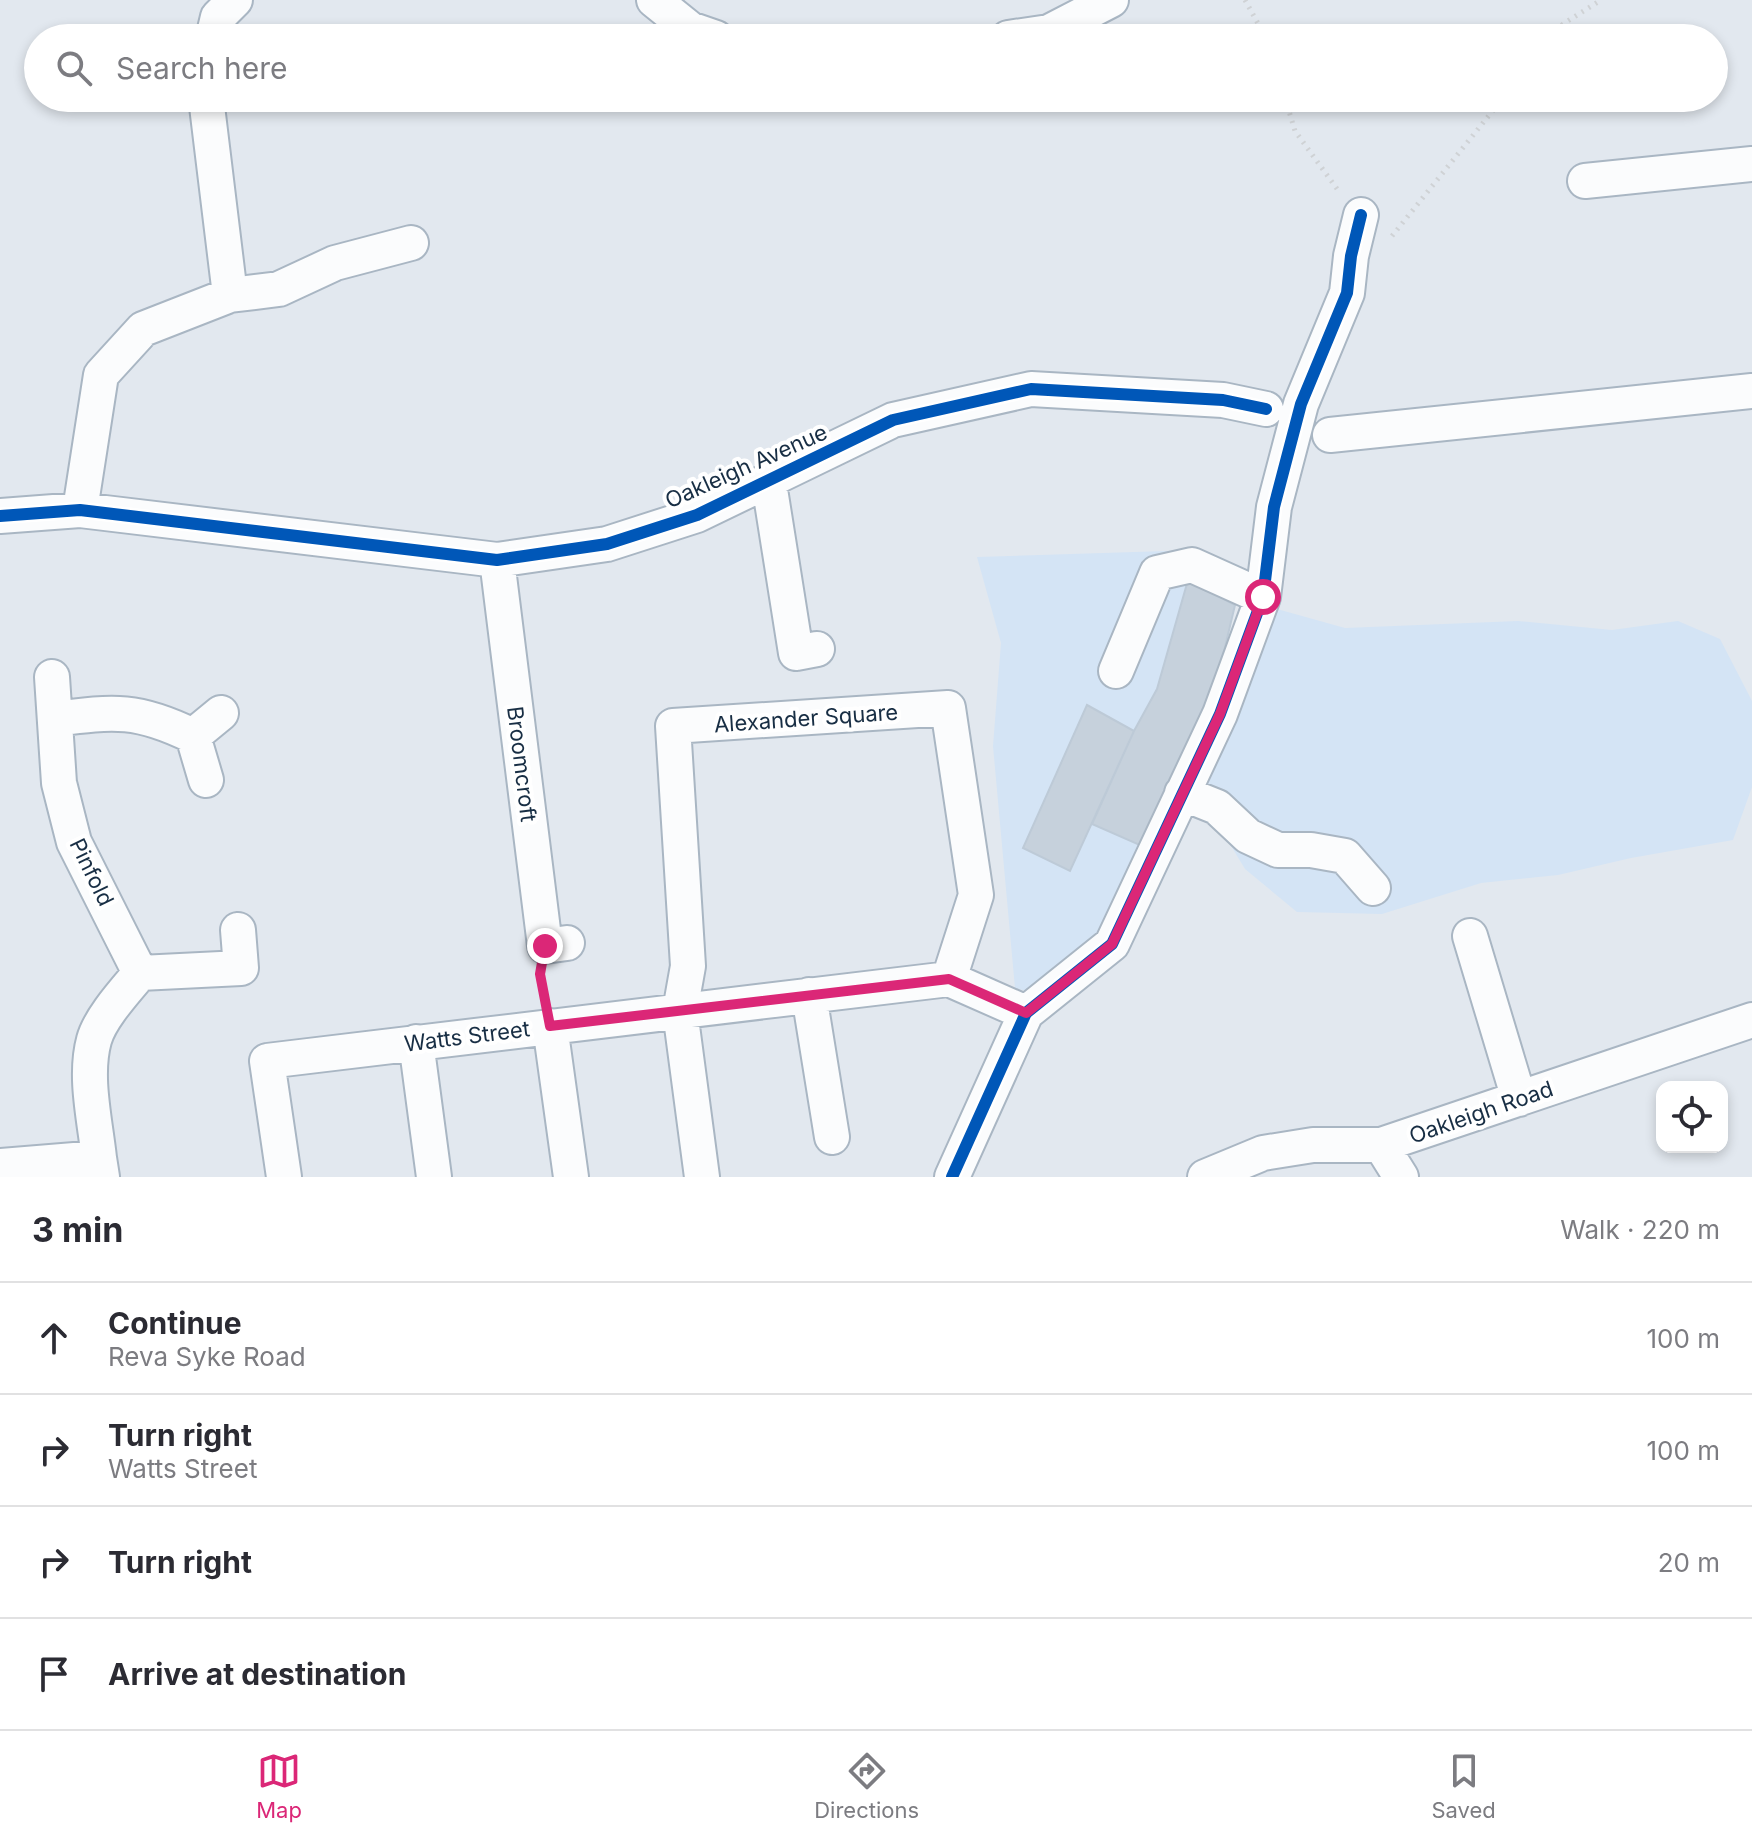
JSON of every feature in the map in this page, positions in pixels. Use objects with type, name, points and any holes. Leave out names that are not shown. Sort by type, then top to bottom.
[{"type":"street","points":[[654,0],[684,24]]},
{"type":"street","points":[[1064,24],[1111,0]]},
{"type":"street","points":[[208,112],[230,295]]},
{"type":"street","points":[[1585,181],[1752,164]]},
{"type":"street","points":[[952,1177],[1026,1013],[1112,944],[1220,714],[1263,597],[1274,507],[1301,404],[1347,293],[1351,256],[1361,215]]},
{"type":"street","points":[[80,510],[101,375],[143,329],[230,295],[279,289],[335,263],[411,243]]},
{"type":"street","name":"Oakleigh Avenue","points":[[0,516],[80,510],[497,560],[607,544],[697,515],[769,483],[893,420],[1031,389],[1223,400],[1266,409]]},
{"type":"street","points":[[1330,435],[1752,391]]},
{"type":"street","name":"Oakleigh Avenue","points":[[769,483],[796,653],[817,649]]},
{"type":"street","name":"Broomcroft","points":[[497,560],[545,946],[567,943]]},
{"type":"street","points":[[1116,671],[1157,573],[1192,565],[1263,597]]},
{"type":"street","name":"Pinfold","points":[[52,677],[59,783],[74,842],[140,973]]},
{"type":"street","name":"Alexander Square","points":[[680,1011],[688,966],[673,726],[948,708],[976,895],[949,979]]},
{"type":"street","points":[[55,719],[111,712],[160,720],[193,736],[206,780]]},
{"type":"street","points":[[193,736],[221,713]]},
{"type":"street","points":[[1182,793],[1217,807],[1248,836],[1278,850],[1311,850],[1345,856],[1373,888]]},
{"type":"street","points":[[0,1166],[100,1168],[91,1074],[94,1038],[115,1003],[140,973],[241,968],[238,930]]},
{"type":"street","points":[[1470,936],[1519,1099]]},
{"type":"street","points":[[949,979],[1026,1013]]},
{"type":"street","name":"Watts Street","points":[[284,1177],[267,1061],[949,979]]},
{"type":"street","points":[[809,995],[832,1137]]},
{"type":"street","points":[[680,1011],[702,1177]]},
{"type":"street","name":"Oakleigh Road","points":[[1205,1177],[1263,1153],[1313,1145],[1381,1145],[1752,1020]]},
{"type":"street","points":[[550,1026],[571,1177]]},
{"type":"street","points":[[416,1042],[434,1177]]},
{"type":"street","points":[[1381,1145],[1401,1177]]},
{"type":"path","points":[[1245,0],[1258,24]]},
{"type":"path","points":[[1563,24],[1601,0]]},
{"type":"path","points":[[1289,112],[1295,131],[1330,183],[1361,215]]},
{"type":"path","points":[[1386,244],[1492,112]]},
{"type":"shaded area","points":[[1198,550],[1248,570],[1235,605],[1212,702],[1094,944],[1037,994],[1015,988],[993,746],[1001,643],[977,557]]},
{"type":"shaded area","points":[[1277,609],[1345,628],[1518,621],[1612,630],[1678,621],[1720,639],[1752,701],[1752,787],[1733,840],[1558,875],[1481,883],[1382,914],[1297,912],[1245,869],[1204,801],[1213,759]]},
{"type":"building","points":[[1188,580],[1235,605],[1212,702],[1142,846],[1092,824],[1134,731],[1157,689]]},
{"type":"building","points":[[1087,705],[1134,731],[1070,871],[1023,848]]},
{"type":"cycle path","points":[[952,1177],[1026,1013],[1112,944],[1220,714],[1263,597],[1274,507],[1301,404],[1347,293],[1351,256],[1361,215]]},
{"type":"cycle path","points":[[0,516],[80,510],[497,560],[607,544],[697,515],[893,420],[1031,389],[1223,400],[1266,409]]},
{"type":"route","points":[[545,946],[540,974],[550,1026],[949,979],[1026,1013],[1112,944],[1220,714],[1263,597]]}]
